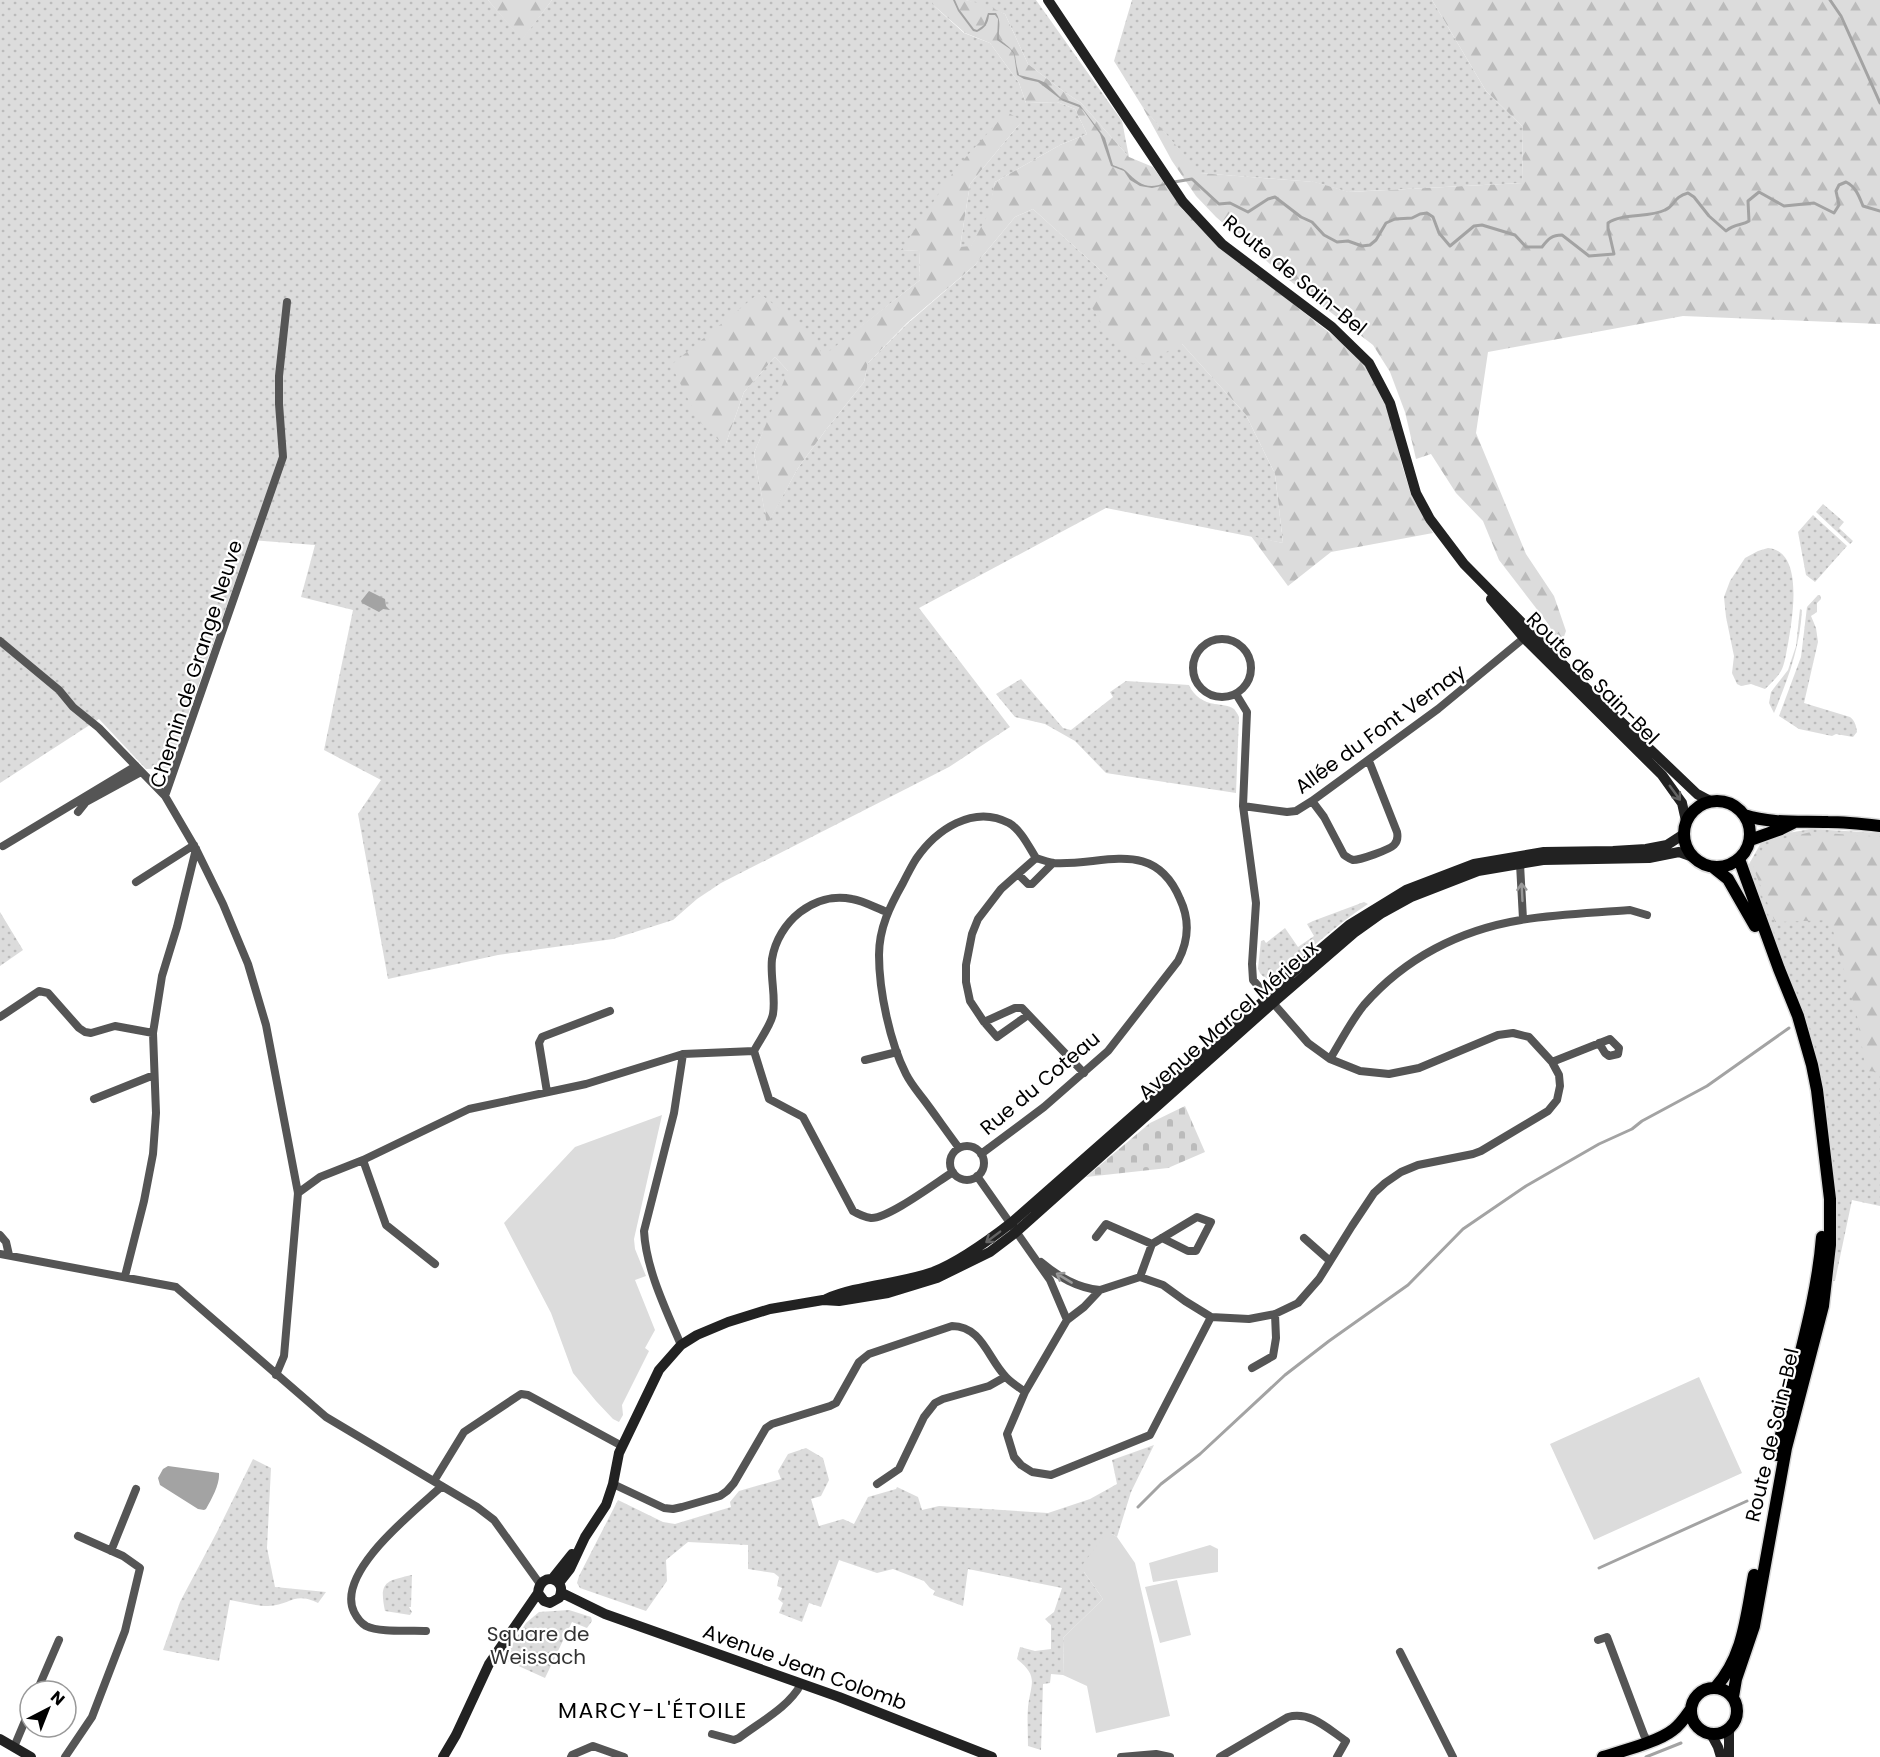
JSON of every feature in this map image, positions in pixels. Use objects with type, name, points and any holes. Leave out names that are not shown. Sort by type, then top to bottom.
[{"type":"main road","name":"Route de Sain-Bel","points":[[1048,0],[1183,202],[1222,244],[1332,327],[1369,363],[1390,403],[1416,493],[1447,544],[1524,638],[1662,775],[1682,803],[1686,821]]},
{"type":"main road","name":"Route de Sain-Bel","points":[[1465,565],[1659,759],[1697,794],[1710,801]]},
{"type":"main road","points":[[1744,815],[1750,831],[1750,840],[1747,849],[1738,859],[1722,867],[1713,867],[1703,864],[1688,851],[1684,834],[1686,821],[1700,805],[1710,801],[1732,804],[1744,815],[1765,821],[1880,825]]},
{"type":"main road","points":[[1750,840],[1792,823]]},
{"type":"main road","name":"Avenue Marcel Mérieux","points":[[1271,999],[1291,974],[1349,925],[1406,890],[1474,864],[1544,852],[1613,852],[1646,849],[1667,845],[1684,834]]},
{"type":"main road","name":"Avenue Marcel Mérieux","points":[[558,1589],[585,1537],[606,1505],[622,1446],[659,1370],[681,1345],[697,1335],[728,1322],[770,1309],[823,1300],[837,1294],[881,1286],[934,1272],[1013,1228],[1271,999],[1354,933],[1411,897],[1478,871],[1542,860],[1648,858],[1679,852],[1693,857]]},
{"type":"main road","name":"Route de Sain-Bel","points":[[1733,1697],[1736,1679],[1754,1626],[1786,1448],[1823,1306],[1830,1245],[1830,1199],[1817,1090],[1800,1020],[1738,859]]},
{"type":"main road","name":"Route de Sain-Bel","points":[[1713,867],[1728,879],[1779,969]]},
{"type":"main road","name":"Route de Sain-Bel","points":[[1715,1688],[1737,1656],[1741,1643],[1784,1414],[1812,1306],[1821,1249],[1826,1179]]},
{"type":"main road","points":[[443,1757],[456,1735],[489,1664],[541,1592],[546,1580],[558,1589],[550,1603],[541,1592]]},
{"type":"main road","name":"Avenue Jean Colomb","points":[[558,1589],[575,1608],[605,1614],[801,1684],[992,1757]]},
{"type":"main road","points":[[1603,1757],[1671,1732],[1681,1723],[1699,1694],[1709,1688],[1725,1690],[1733,1697],[1737,1714],[1729,1729],[1711,1734],[1699,1728],[1694,1721],[1691,1709]]},
{"type":"main road","points":[[1671,1732],[1685,1732],[1699,1728]]},
{"type":"main road","points":[[1729,1729],[1729,1757]]},
{"type":"main road","points":[[1711,1734],[1721,1757]]},
{"type":"main road","points":[[0,1739],[30,1757]]},
{"type":"street","name":"Chemin de Grange Neuve","points":[[276,1375],[284,1356],[298,1193],[266,1025],[251,974],[223,904],[195,847],[165,796],[283,458],[279,376],[287,303]]},
{"type":"street","points":[[1524,638],[1530,638],[1558,666],[1564,665]]},
{"type":"street","name":"Allée du Font Vernay","points":[[1244,806],[1287,812],[1296,811],[1369,761],[1475,680],[1524,638]]},
{"type":"street","points":[[0,640],[99,728],[165,796]]},
{"type":"street","points":[[1225,640],[1238,645],[1244,651],[1250,667],[1250,676],[1236,694],[1227,697],[1210,695],[1197,683],[1193,668],[1194,661],[1196,654],[1206,644],[1225,640]]},
{"type":"street","points":[[1033,1256],[1072,1283],[1086,1288],[1100,1290],[1140,1277],[1163,1285],[1211,1317],[1249,1319],[1275,1314],[1298,1303],[1320,1279],[1374,1193],[1385,1183],[1401,1172],[1418,1165],[1481,1151],[1548,1111],[1557,1100],[1560,1086],[1559,1075],[1552,1062],[1529,1037],[1513,1033],[1498,1035],[1419,1068],[1389,1074],[1360,1071],[1329,1059],[1308,1043],[1253,980],[1251,964],[1256,903],[1244,806],[1247,712],[1236,694]]},
{"type":"street","points":[[1312,801],[1344,855],[1349,859],[1362,858],[1390,848],[1397,841],[1397,832],[1369,761]]},
{"type":"street","points":[[78,812],[86,802],[139,769]]},
{"type":"street","points":[[3,846],[139,769]]},
{"type":"street","points":[[959,1148],[907,1076],[897,1052],[881,986],[880,944],[887,912],[916,860],[943,831],[970,817],[983,816],[1009,823],[1019,832],[1036,858],[1000,889],[983,912],[972,934],[966,965],[970,1001],[997,1037],[1029,1015]]},
{"type":"street","points":[[136,882],[195,847]]},
{"type":"street","points":[[125,1276],[153,1154],[156,1113],[153,1033],[162,976],[177,927],[195,847]]},
{"type":"street","name":"Rue du Coteau","points":[[981,1154],[1032,1117],[1108,1051],[1178,961],[1185,946],[1188,926],[1185,909],[1177,891],[1167,877],[1153,866],[1139,860],[1120,858],[1053,863],[1036,858]]},
{"type":"street","points":[[1018,874],[1028,884],[1032,884],[1053,863]]},
{"type":"street","points":[[1520,864],[1523,919]]},
{"type":"street","points":[[887,912],[853,899],[837,898],[805,909],[792,917],[776,942],[772,969],[773,1016],[754,1051],[769,1099],[803,1117],[853,1211],[872,1218],[880,1216],[921,1194],[953,1172]]},
{"type":"street","points":[[1329,1059],[1362,1008],[1383,985],[1410,963],[1461,936],[1523,919],[1630,910],[1647,915]]},
{"type":"street","points":[[0,1017],[39,991],[44,991],[79,1028],[86,1032],[91,1033],[115,1026],[153,1033]]},
{"type":"street","points":[[984,1022],[1015,1008],[1022,1008],[1084,1072]]},
{"type":"street","points":[[547,1092],[538,1043],[542,1037],[610,1011]]},
{"type":"street","points":[[1552,1062],[1599,1043]]},
{"type":"street","points":[[298,1193],[320,1177],[363,1160],[469,1109],[586,1084],[683,1054],[754,1051]]},
{"type":"street","points":[[865,1060],[897,1052]]},
{"type":"street","points":[[681,1345],[665,1307],[645,1247],[644,1231],[674,1113],[683,1054]]},
{"type":"street","points":[[94,1099],[154,1075]]},
{"type":"street","points":[[972,1147],[981,1154],[984,1165],[977,1176],[965,1179],[953,1172],[951,1158],[959,1148],[972,1147]]},
{"type":"street","points":[[363,1160],[386,1226],[435,1264]]},
{"type":"street","points":[[977,1176],[1050,1280],[1067,1320]]},
{"type":"street","points":[[1140,1277],[1152,1244],[1162,1238],[1197,1217],[1211,1222],[1197,1251],[1188,1251],[1162,1238]]},
{"type":"street","points":[[1096,1237],[1106,1224],[1152,1244]]},
{"type":"street","points":[[0,1235],[6,1242],[4,1254],[176,1287],[326,1417],[477,1507],[494,1520],[541,1592]]},
{"type":"street","points":[[1304,1238],[1330,1261]]},
{"type":"street","points":[[1100,1290],[1084,1307],[1067,1320],[1026,1392],[1007,1434],[1014,1458],[1032,1472],[1051,1475],[1150,1435],[1211,1317]]},
{"type":"street","points":[[1252,1368],[1274,1356],[1275,1314]]},
{"type":"street","points":[[613,1484],[664,1508],[673,1509],[720,1496],[734,1483],[766,1428],[836,1403],[859,1362],[869,1354],[952,1326],[966,1328],[976,1334],[1005,1377],[1026,1392]]},
{"type":"street","points":[[877,1484],[899,1469],[924,1417],[935,1403],[989,1386],[1005,1377]]},
{"type":"street","points":[[434,1481],[465,1432],[521,1394],[528,1395],[622,1446]]},
{"type":"street","points":[[426,1631],[374,1629],[365,1626],[358,1620],[353,1610],[351,1594],[359,1571],[374,1551],[442,1486]]},
{"type":"street","points":[[111,1551],[136,1489]]},
{"type":"street","points":[[65,1757],[92,1717],[125,1630],[140,1568],[123,1556],[78,1536]]},
{"type":"street","points":[[1598,1640],[1607,1637],[1648,1742]]},
{"type":"street","points":[[43,1679],[59,1640]]},
{"type":"street","points":[[1400,1652],[1453,1757]]},
{"type":"street","points":[[712,1734],[734,1740],[739,1738],[783,1705],[801,1684]]},
{"type":"street","points":[[1223,1756],[1288,1717],[1298,1714],[1310,1717],[1346,1741],[1337,1757]]},
{"type":"street","points":[[14,1747],[18,1737]]},
{"type":"street","points":[[571,1757],[593,1746],[624,1757]]},
{"type":"street","points":[[1121,1757],[1156,1754],[1170,1757]]},
{"type":"green space","points":[[0,0],[488,0],[522,39],[552,0],[932,0],[932,4],[964,33],[990,43],[1019,83],[1026,103],[1057,102],[1075,109],[1087,134],[1060,145],[995,182],[989,214],[971,247],[960,247],[970,184],[1022,121],[902,250],[919,251],[920,280],[823,357],[759,293],[725,446],[744,392],[775,357],[789,372],[754,453],[767,524],[798,468],[864,382],[868,363],[907,324],[975,265],[1015,217],[1033,209],[1182,344],[1246,415],[1275,474],[1283,543],[1106,508],[919,608],[1010,727],[949,767],[721,883],[697,899],[673,920],[613,939],[498,955],[388,979],[358,814],[381,780],[324,750],[353,610],[301,597],[315,545],[250,540],[169,768],[146,769],[99,719],[0,783]]},
{"type":"green space","points":[[488,0],[552,0],[522,40]]},
{"type":"green space","points":[[932,0],[966,0],[986,5],[1005,14],[1028,64],[1081,103],[1129,157],[1153,167],[1183,210],[1219,245],[1360,357],[1374,379],[1391,418],[1411,494],[1433,533],[1331,552],[1288,586],[1251,536],[1283,543],[1275,474],[1246,415],[1182,344],[1143,364],[1109,337],[1091,306],[1108,277],[1033,209],[1015,217],[975,265],[907,323],[868,363],[864,382],[798,468],[767,525],[754,453],[788,371],[775,357],[744,392],[725,446],[699,421],[671,365],[759,293],[812,334],[823,356],[920,280],[919,251],[901,250],[956,168],[1007,112],[1022,121],[970,184],[960,247],[971,246],[988,214],[995,182],[1060,145],[1087,134],[1075,109],[1057,102],[1026,103],[1019,83],[990,43],[965,33],[932,4]]},
{"type":"green space","points":[[966,0],[1036,0],[1122,121],[1129,157],[1081,103],[1028,64],[1005,14]]},
{"type":"green space","points":[[1132,0],[1432,0],[1486,91],[1523,127],[1522,183],[1348,192],[1314,182],[1199,173],[1142,106],[1114,61]]},
{"type":"green space","points":[[1432,0],[1880,0],[1880,324],[1683,316],[1488,352],[1476,433],[1526,554],[1554,596],[1566,631],[1561,645],[1546,621],[1499,560],[1483,521],[1456,493],[1431,454],[1416,459],[1405,412],[1390,372],[1373,345],[1285,277],[1216,217],[1196,196],[1172,161],[1142,106],[1200,173],[1315,182],[1349,192],[1522,183],[1523,127],[1486,91]]},
{"type":"green space","points":[[1823,504],[1844,522],[1839,528],[1853,541],[1850,544],[1816,512]]},
{"type":"green space","points":[[1813,515],[1847,546],[1815,582],[1806,575],[1798,532]]},
{"type":"green space","points":[[1768,548],[1780,552],[1787,561],[1792,573],[1793,604],[1784,665],[1778,676],[1765,689],[1751,684],[1741,686],[1737,684],[1732,673],[1734,656],[1724,597],[1730,581],[1745,558]]},
{"type":"green space","points":[[1818,595],[1821,599],[1817,603],[1817,612],[1811,616],[1818,642],[1804,703],[1850,717],[1855,723],[1857,732],[1853,737],[1836,734],[1832,736],[1799,729],[1779,716],[1801,657],[1807,607]]},
{"type":"green space","points":[[1800,609],[1802,610],[1801,624],[1796,650],[1774,713],[1769,703],[1771,692],[1788,670],[1796,646]]},
{"type":"green space","points":[[1021,679],[1063,728],[1071,730],[1113,697],[1110,692],[1126,681],[1189,685],[1193,692],[1203,700],[1232,708],[1239,717],[1236,793],[1106,773],[1075,741],[1045,724],[1015,717],[996,694]]},
{"type":"green space","points":[[1811,829],[1880,833],[1880,1206],[1852,1200],[1835,1281],[1829,1281],[1832,1169],[1824,1101],[1806,1022],[1783,966],[1748,866],[1762,841],[1777,835]]},
{"type":"green space","points":[[1811,832],[1880,837],[1880,1072],[1866,1071],[1857,1016],[1830,920],[1775,922],[1753,867],[1764,846]]},
{"type":"green space","points":[[1364,902],[1368,904],[1323,938],[1281,976],[1274,979],[1267,978],[1259,972],[1261,941],[1264,940],[1266,943],[1285,928],[1298,947],[1314,936],[1307,924]]},
{"type":"green space","points":[[0,912],[23,950],[0,966]]},
{"type":"green space","points":[[1185,1106],[1205,1152],[1168,1168],[1086,1177],[1150,1123]]},
{"type":"green space","points":[[662,1115],[634,1239],[635,1249],[646,1276],[635,1280],[655,1330],[645,1348],[649,1351],[622,1405],[623,1415],[619,1422],[613,1419],[596,1401],[573,1373],[551,1313],[504,1223],[575,1147]]},
{"type":"green space","points":[[1699,1377],[1742,1473],[1594,1540],[1550,1444]]},
{"type":"green space","points":[[1154,1445],[1131,1492],[1117,1537],[1112,1534],[1084,1572],[1103,1599],[1063,1638],[1063,1675],[1051,1674],[1050,1683],[1043,1684],[1041,1750],[1028,1746],[1028,1707],[1032,1680],[1024,1665],[1017,1659],[1020,1647],[1035,1651],[1051,1649],[1051,1625],[1045,1619],[1054,1612],[1062,1588],[968,1569],[963,1606],[933,1595],[935,1591],[924,1581],[893,1569],[877,1573],[839,1560],[821,1607],[809,1603],[802,1622],[779,1613],[783,1603],[778,1599],[782,1588],[777,1586],[779,1577],[774,1573],[748,1569],[748,1545],[688,1542],[666,1560],[667,1581],[646,1611],[580,1588],[577,1583],[618,1500],[663,1522],[675,1524],[731,1507],[730,1502],[739,1491],[781,1479],[778,1471],[788,1454],[806,1448],[823,1458],[829,1480],[821,1496],[811,1499],[819,1526],[843,1519],[854,1524],[868,1497],[897,1487],[918,1497],[922,1510],[939,1506],[1048,1513],[1090,1499],[1117,1484],[1112,1460]]},
{"type":"green space","points":[[253,1459],[271,1468],[267,1548],[275,1587],[326,1592],[318,1603],[298,1598],[268,1606],[230,1600],[219,1661],[163,1650],[180,1602]]},
{"type":"green space","points":[[1112,1534],[1117,1537],[1135,1563],[1170,1716],[1096,1733],[1087,1686],[1063,1675],[1063,1638],[1103,1599],[1084,1572],[1083,1564],[1104,1536]]},
{"type":"green space","points":[[1210,1545],[1218,1549],[1218,1572],[1153,1582],[1149,1563]]},
{"type":"green space","points":[[412,1575],[411,1607],[409,1607],[412,1612],[410,1615],[385,1611],[383,1594],[386,1584]]},
{"type":"green space","points":[[1177,1580],[1191,1635],[1160,1643],[1145,1587]]},
{"type":"green space","name":"Square de Weissach","points":[[569,1610],[591,1617],[592,1621],[587,1628],[572,1622],[545,1678],[503,1659],[526,1623],[539,1612]]},
{"type":"shaded area","points":[[953,0],[977,30],[984,25],[988,13],[996,13],[998,16],[999,23],[999,39],[1015,54],[1019,75],[1046,83],[1061,98],[1080,105],[1105,138],[1113,165],[1125,170],[1148,186],[1165,183],[1166,185],[1152,188],[1140,186],[1130,180],[1124,171],[1111,166],[1100,134],[1083,110],[1063,101],[1038,82],[1017,75],[1014,54],[997,40],[998,19],[995,15],[989,15],[987,23],[982,29],[977,32],[973,31]]},
{"type":"shaded area","points":[[369,591],[385,599],[386,606],[390,610],[383,609],[379,612],[362,603],[361,601]]},
{"type":"shaded area","points":[[168,1466],[219,1473],[217,1486],[206,1509],[198,1509],[160,1485],[158,1478],[163,1469]]},
{"type":"waterway","points":[[1830,0],[1841,16],[1880,103]]},
{"type":"waterway","points":[[1174,182],[1192,179],[1219,204],[1230,203],[1248,212],[1275,197],[1301,217],[1312,222],[1324,235],[1337,242],[1348,241],[1362,246],[1370,245],[1376,240],[1386,223],[1427,213],[1433,217],[1439,233],[1450,246],[1474,226],[1482,225],[1515,235],[1526,247],[1542,247],[1550,238],[1562,235],[1589,256],[1614,254],[1608,223],[1621,218],[1659,212],[1688,193],[1726,231],[1749,221],[1748,201],[1759,192],[1784,206],[1814,203],[1834,213],[1839,205],[1836,191],[1839,185],[1846,182],[1855,189],[1863,206],[1880,211]]},
{"type":"waterway","points":[[1138,1507],[1161,1484],[1200,1454],[1285,1375],[1408,1285],[1463,1229],[1526,1186],[1707,1086],[1789,1028]]},
{"type":"waterway","points":[[1599,1568],[1747,1501]]},
{"type":"waterway","points":[[1646,1757],[1681,1743]]},
{"type":"district","name":"MARCY-L'ÉTOILE","points":[[653,1710]]}]
